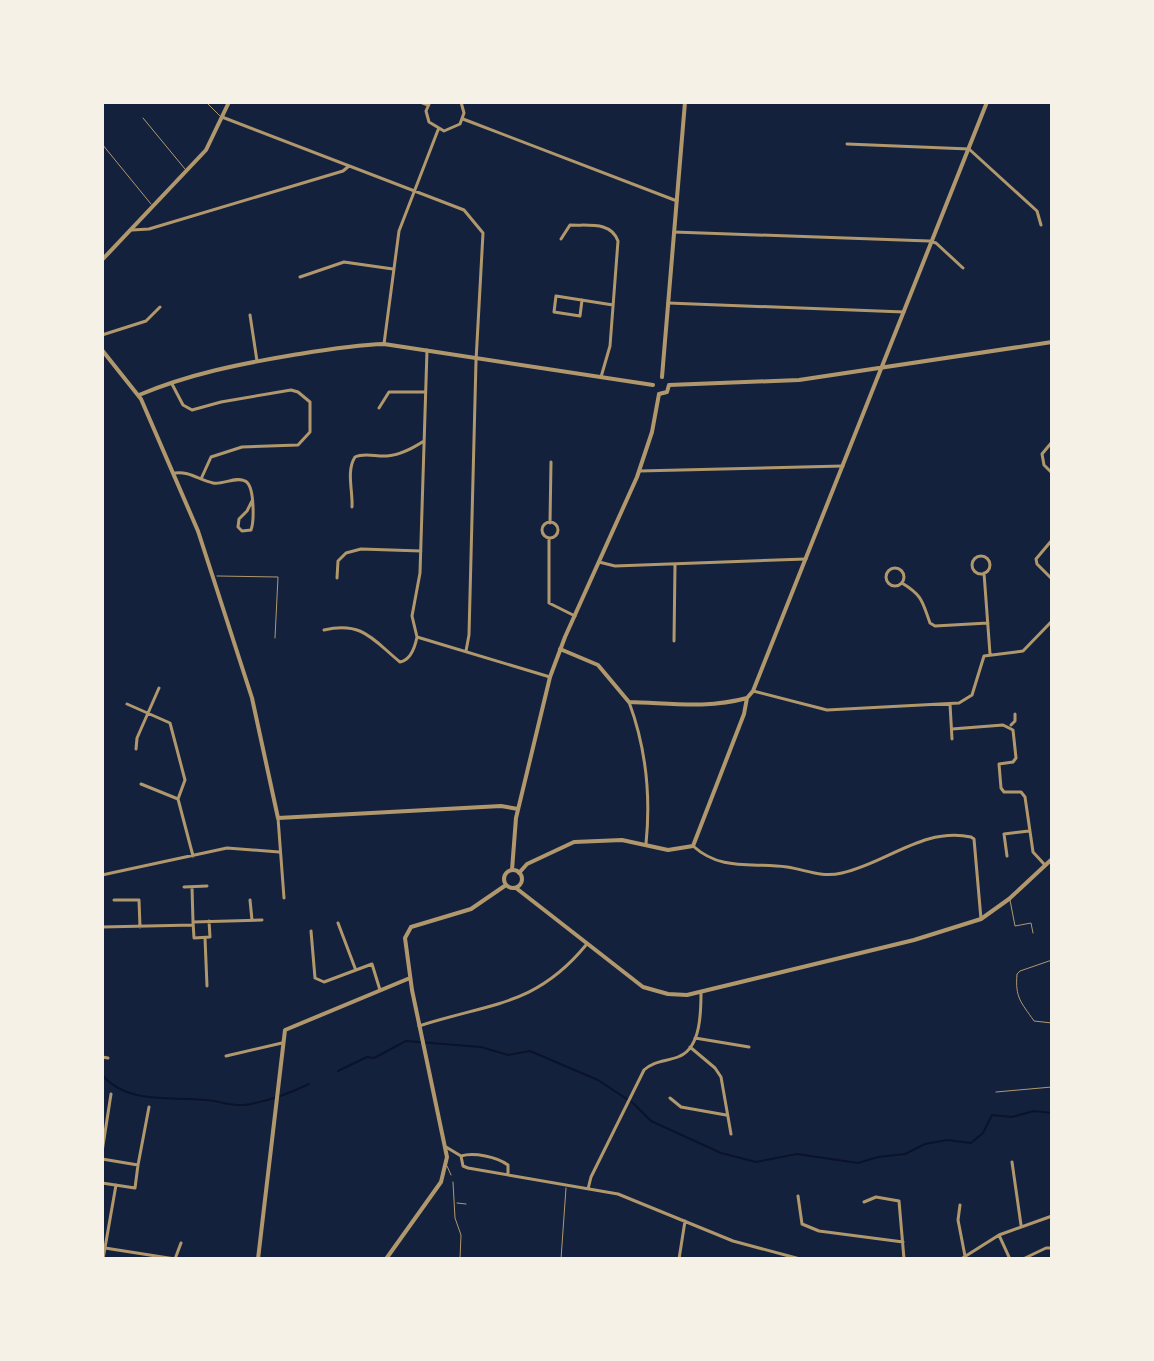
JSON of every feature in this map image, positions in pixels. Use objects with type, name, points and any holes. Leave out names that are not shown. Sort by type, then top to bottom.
[{"type":"street","points":[[102,260],[206,150],[229,102]]},
{"type":"street","points":[[420,102],[429,104],[429,122],[438,130],[455,128],[463,119],[461,102]]},
{"type":"street","points":[[669,385],[662,377],[684,103],[677,102]]},
{"type":"street","points":[[693,846],[744,714],[747,698],[753,691],[987,102]]},
{"type":"street","points":[[222,117],[468,212],[483,233],[466,651]]},
{"type":"street","points":[[463,119],[677,201]]},
{"type":"street","points":[[384,344],[399,231],[438,130]]},
{"type":"street","points":[[847,144],[969,149],[1037,211],[1041,225]]},
{"type":"street","points":[[131,230],[149,229],[343,171],[349,166]]},
{"type":"street","points":[[561,239],[570,225],[609,227],[618,241],[610,346],[601,377]]},
{"type":"street","points":[[674,232],[932,241],[963,268]]},
{"type":"street","points":[[300,277],[344,262],[393,269]]},
{"type":"street","points":[[582,300],[580,316],[554,312],[556,296],[582,300],[613,305]]},
{"type":"street","points":[[668,303],[904,312]]},
{"type":"street","points":[[102,335],[146,321],[160,307]]},
{"type":"street","points":[[250,315],[257,361]]},
{"type":"street","points":[[669,385],[780,381],[1052,342]]},
{"type":"street","points":[[139,395],[223,367],[352,345],[384,344],[653,385],[659,394],[652,432],[639,471],[550,677],[518,809],[512,870],[505,875],[506,885]]},
{"type":"street","points":[[324,630],[340,626],[365,633],[400,662],[411,654],[417,637],[412,616],[420,579],[427,349]]},
{"type":"street","points":[[102,350],[139,395],[175,473],[214,576],[252,698],[278,818],[284,898]]},
{"type":"street","points":[[653,385],[662,377]]},
{"type":"street","points":[[171,382],[183,405],[192,410],[291,390],[310,402],[310,432],[298,445],[242,447],[211,457],[201,479]]},
{"type":"street","points":[[659,394],[667,392],[669,385]]},
{"type":"street","points":[[379,408],[389,392],[425,392]]},
{"type":"street","points":[[352,507],[350,470],[355,457],[362,454],[397,454],[424,441]]},
{"type":"street","points":[[1052,442],[1042,454],[1044,465],[1052,473]]},
{"type":"street","points":[[550,523],[551,462]]},
{"type":"street","points":[[639,471],[843,466]]},
{"type":"street","points":[[175,473],[216,484],[245,480],[251,487],[254,526],[251,530],[242,531],[238,527],[239,519],[252,501]]},
{"type":"street","points":[[549,538],[558,531],[557,526],[550,523],[544,526],[543,531],[549,538],[549,603],[575,616]]},
{"type":"street","points":[[1052,540],[1036,559],[1052,579]]},
{"type":"street","points":[[337,578],[338,561],[352,551],[421,551]]},
{"type":"street","points":[[978,556],[989,561],[989,569],[984,573],[978,573],[973,568],[972,562],[978,556]]},
{"type":"street","points":[[599,562],[615,566],[806,559]]},
{"type":"street","points":[[674,641],[675,564]]},
{"type":"street","points":[[895,569],[900,571],[904,578],[902,583],[894,586],[889,583],[886,578],[888,572],[895,569]]},
{"type":"street","points":[[984,573],[990,654]]},
{"type":"street","points":[[902,583],[917,593],[926,606],[930,623],[935,626],[988,623]]},
{"type":"street","points":[[753,691],[827,710],[959,703],[972,695],[984,656],[1023,651],[1052,621]]},
{"type":"street","points":[[417,637],[550,677]]},
{"type":"street","points":[[560,649],[598,665],[629,702],[645,764],[648,810],[646,844]]},
{"type":"street","points":[[136,749],[137,738],[159,688]]},
{"type":"street","points":[[629,702],[697,707],[747,698]]},
{"type":"street","points":[[127,704],[170,723],[185,780],[178,799],[193,856]]},
{"type":"street","points":[[950,704],[952,739]]},
{"type":"street","points":[[952,729],[1010,726],[1015,721],[1015,714]]},
{"type":"street","points":[[1010,726],[1016,758],[1013,762],[999,764],[1001,788],[1004,792],[1021,792],[1025,797],[1033,852],[1046,865]]},
{"type":"street","points":[[141,784],[178,799]]},
{"type":"street","points":[[278,818],[501,806],[518,809]]},
{"type":"street","points":[[1007,856],[1003,837],[1006,832],[1030,831]]},
{"type":"street","points":[[519,873],[527,864],[574,842],[608,839],[668,850],[693,846],[709,859],[755,867],[786,867],[821,875],[857,869],[923,838],[971,837],[974,839],[980,916]]},
{"type":"street","points":[[102,875],[227,848],[279,852]]},
{"type":"street","points":[[506,885],[516,888],[586,945],[649,989],[687,995],[914,940],[980,916],[1009,899],[1052,859]]},
{"type":"street","points":[[512,870],[519,873]]},
{"type":"street","points":[[516,888],[521,881],[519,873]]},
{"type":"street","points":[[386,1259],[441,1182],[446,1164],[446,1147],[403,942],[411,927],[471,909],[506,885]]},
{"type":"street","points":[[184,887],[207,886]]},
{"type":"street","points":[[192,887],[194,938],[210,937],[209,921]]},
{"type":"street","points":[[114,900],[139,900],[140,927]]},
{"type":"street","points":[[250,900],[252,920]]},
{"type":"street","points":[[102,927],[262,920]]},
{"type":"street","points":[[338,923],[355,969]]},
{"type":"street","points":[[311,931],[315,978],[324,982],[372,964],[380,990]]},
{"type":"street","points":[[205,938],[207,986]]},
{"type":"street","points":[[419,1026],[520,998],[550,981],[586,945]]},
{"type":"street","points":[[258,1259],[282,1043],[288,1026],[410,978]]},
{"type":"street","points":[[588,1189],[591,1177],[646,1067],[681,1056],[690,1047],[695,1038],[701,992]]},
{"type":"street","points":[[695,1038],[749,1047]]},
{"type":"street","points":[[226,1056],[282,1043]]},
{"type":"street","points":[[690,1047],[721,1077],[731,1134]]},
{"type":"street","points":[[102,1152],[111,1094]]},
{"type":"street","points":[[670,1098],[681,1107],[726,1116]]},
{"type":"street","points":[[102,1183],[135,1188],[149,1107]]},
{"type":"street","points":[[446,1147],[461,1156],[472,1154],[503,1161],[508,1165],[508,1175]]},
{"type":"street","points":[[461,1156],[463,1166],[468,1168],[624,1196],[760,1250],[800,1259]]},
{"type":"street","points":[[102,1159],[138,1165]]},
{"type":"street","points":[[1012,1162],[1021,1225]]},
{"type":"street","points":[[103,1259],[116,1185]]},
{"type":"street","points":[[798,1196],[802,1224],[819,1231],[903,1242]]},
{"type":"street","points":[[864,1202],[876,1197],[899,1201],[904,1259]]},
{"type":"street","points":[[960,1205],[958,1220],[963,1257],[999,1235],[1052,1216]]},
{"type":"street","points":[[679,1259],[685,1221]]},
{"type":"street","points":[[999,1235],[1010,1259]]},
{"type":"street","points":[[105,1248],[175,1259],[181,1243]]},
{"type":"street","points":[[1023,1259],[1052,1248]]},
{"type":"lane","points":[[206,102],[214,113],[222,117]]},
{"type":"lane","points":[[143,118],[187,171]]},
{"type":"lane","points":[[102,144],[153,206]]},
{"type":"lane","points":[[214,576],[278,577],[275,638]]},
{"type":"lane","points":[[1009,899],[1015,926],[1031,923],[1033,933]]},
{"type":"lane","points":[[1052,960],[1017,974],[1017,996],[1034,1021],[1052,1023]]},
{"type":"lane","points":[[996,1092],[1052,1087]]},
{"type":"lane","points":[[446,1164],[451,1175]]},
{"type":"lane","points":[[453,1182],[455,1218],[461,1235],[460,1259]]},
{"type":"lane","points":[[561,1259],[566,1185]]},
{"type":"lane","points":[[456,1203],[466,1204]]},
{"type":"waterway","points":[[338,1071],[367,1057],[374,1058],[406,1041],[481,1047],[508,1055],[530,1051],[598,1080],[633,1103],[651,1121],[721,1153],[756,1162],[797,1154],[858,1163],[905,1154],[925,1144],[947,1140],[971,1143],[983,1133],[992,1115],[1012,1117],[1034,1111],[1052,1113]]},
{"type":"waterway","points":[[102,1075],[112,1085],[137,1095],[239,1105],[269,1100],[309,1084]]}]
